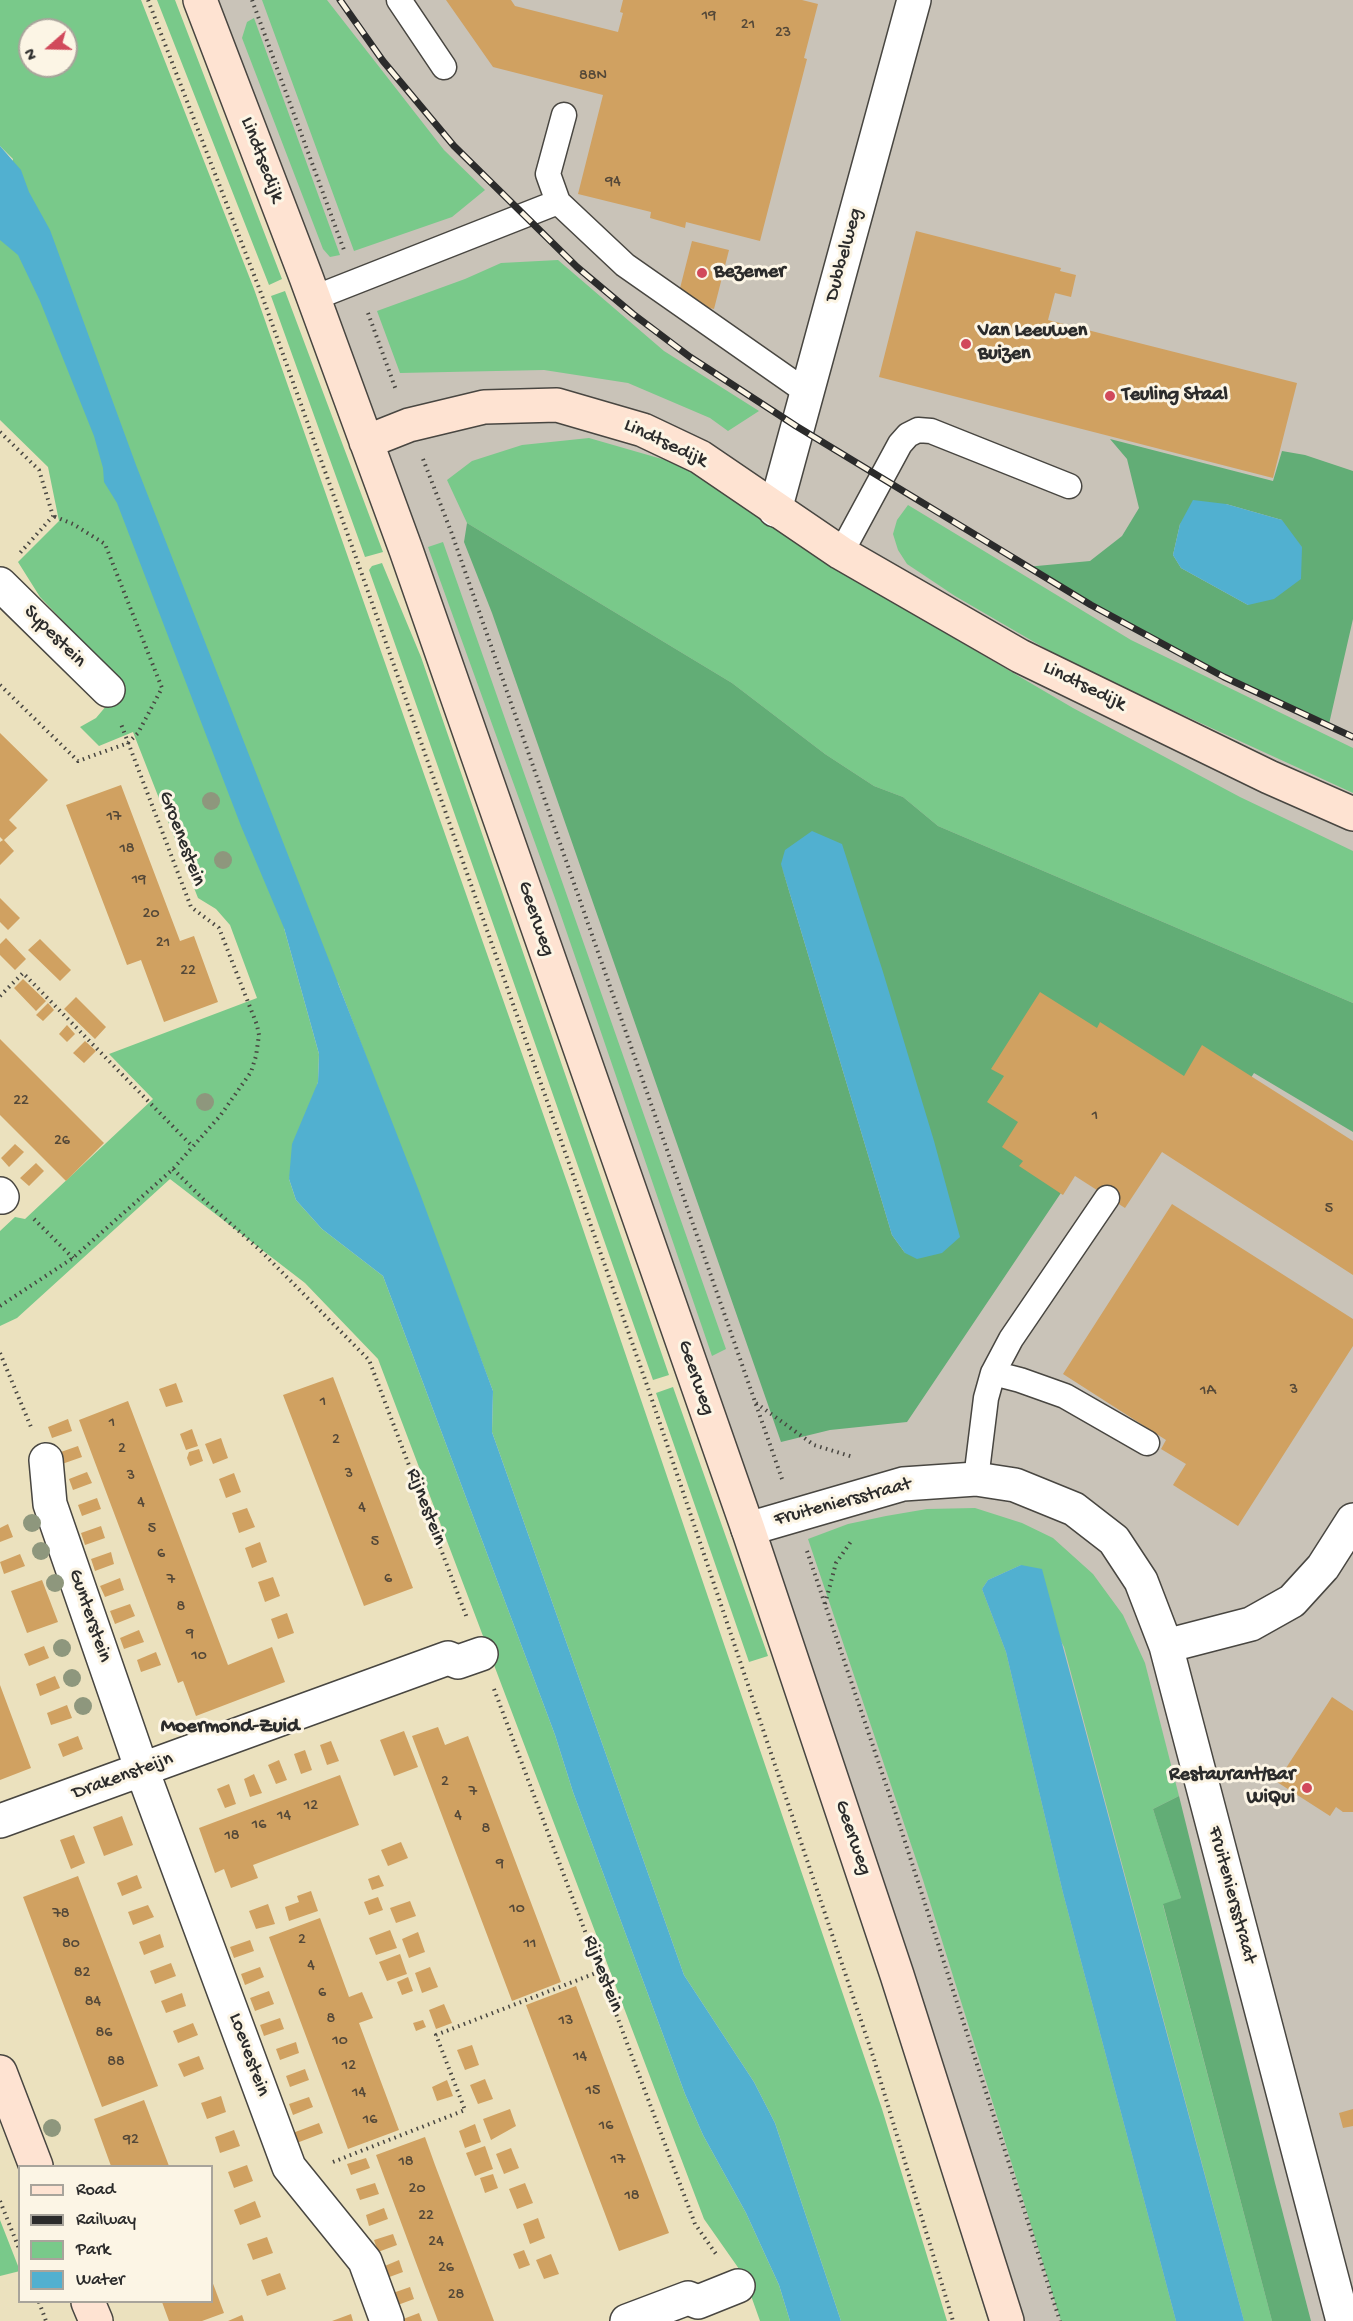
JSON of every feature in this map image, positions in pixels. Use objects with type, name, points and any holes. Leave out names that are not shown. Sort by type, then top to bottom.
[{"type":"main road","name":"Lindtsedijk","points":[[200,0],[314,298],[366,442],[410,425],[484,407],[557,405],[643,430],[691,453],[841,553],[1020,656],[1269,777],[1353,814]]},
{"type":"main road","name":"Geerweg","points":[[366,442],[748,1529],[897,1975],[1007,2321]]},
{"type":"main road","points":[[0,2072],[36,2165]]},
{"type":"main road","points":[[89,2303],[96,2321]]},
{"type":"street","name":"Dubbelweg","points":[[775,510],[796,426],[808,393],[914,0]]},
{"type":"street","name":"Sypestein","points":[[1,585],[108,690]]},
{"type":"street","name":"Gunterstein","points":[[46,1460],[50,1504],[142,1770]]},
{"type":"street","name":"Fruiteniersstraat","points":[[748,1529],[903,1484],[976,1479],[1015,1485],[1074,1509],[1114,1540],[1141,1581],[1166,1646],[1342,2321]]},
{"type":"street","points":[[1166,1646],[1251,1624],[1292,1601],[1323,1568],[1353,1520]]},
{"type":"street","name":"Drakensteijn","points":[[0,1821],[448,1658],[458,1662],[481,1654]]},
{"type":"street","name":"Loevestein","points":[[142,1770],[289,2167],[365,2261],[387,2321]]},
{"type":"street","points":[[627,2321],[688,2298],[698,2302],[738,2286]]},
{"type":"lane","points":[[399,0],[444,67]]},
{"type":"lane","points":[[564,115],[548,174],[558,202],[625,266],[808,393]]},
{"type":"lane","points":[[314,298],[558,202]]},
{"type":"lane","points":[[841,553],[900,444],[908,435],[918,430],[931,431],[1068,486]]},
{"type":"lane","points":[[976,1479],[986,1398],[993,1373],[1011,1339],[1107,1198]]},
{"type":"lane","points":[[993,1373],[1065,1396],[1147,1443]]},
{"type":"path","points":[[148,0],[261,293],[674,1465],[873,2056],[953,2321]]},
{"type":"path","points":[[252,0],[389,370]]},
{"type":"path","points":[[0,432],[39,470],[53,516],[49,524],[9,563],[1,585]]},
{"type":"path","points":[[431,480],[460,557],[794,1514],[898,1820],[1060,2321]]},
{"type":"path","points":[[0,685],[78,762],[128,742],[138,734],[162,688],[105,544],[73,524],[53,516]]},
{"type":"path","name":"Groenestein","points":[[0,1306],[73,1258],[173,1169],[239,1090],[251,1072],[256,1056],[259,1035],[219,928],[191,907],[108,690]]},
{"type":"path","points":[[0,996],[23,973],[192,1146]]},
{"type":"path","name":"Rijnestein","points":[[173,1169],[260,1250],[369,1360],[695,2224],[738,2286]]},
{"type":"path","points":[[1,1195],[27,1212],[73,1258]]},
{"type":"path","points":[[0,1353],[46,1460]]},
{"type":"path","points":[[755,1402],[814,1445],[858,1459]]},
{"type":"path","points":[[825,1605],[836,1563],[856,1533]]},
{"type":"path","points":[[296,2177],[465,2110],[436,2035],[601,1971]]},
{"type":"path","points":[[0,2200],[18,2247]]},
{"type":"path","points":[[40,2303],[46,2321]]},
{"type":"shaded area","points":[[184,0],[1353,0],[1353,2321],[988,2321],[852,1881],[802,1729],[400,580]]},
{"type":"green space","points":[[0,0],[141,0],[254,289],[569,1188],[882,2109],[947,2321],[841,2321],[775,2123],[754,2082],[684,1975],[492,1432],[493,1391],[338,983],[284,928],[319,1054],[318,1082],[289,1179],[296,1200],[322,1229],[383,1276],[555,1735],[573,1792],[685,2094],[703,2135],[746,2213],[779,2285],[790,2321],[760,2321],[744,2276],[704,2219],[378,1359],[305,1283],[170,1179],[17,1318],[0,1326],[0,1231],[15,1217],[25,1219],[153,1099],[109,1054],[257,998],[230,925],[216,909],[198,898],[133,732],[99,746],[80,727],[96,718],[124,685],[40,597],[18,562],[59,521],[48,467],[0,420],[0,207],[13,159],[0,146]]},
{"type":"green space","points":[[157,0],[175,0],[282,279],[269,285]]},
{"type":"green space","points":[[262,0],[327,0],[444,150],[485,190],[452,217],[354,251]]},
{"type":"green space","points":[[254,18],[340,255],[330,257],[323,249],[242,38],[247,22]]},
{"type":"green space","points":[[558,260],[664,351],[759,411],[728,431],[710,418],[628,383],[544,370],[400,373],[377,311],[465,279],[501,263]]},
{"type":"green space","points":[[285,291],[383,552],[365,557],[271,296]]},
{"type":"green space","points":[[589,438],[700,470],[820,554],[940,630],[1073,708],[1240,797],[1353,851],[1353,1003],[938,826],[903,797],[874,786],[825,754],[732,683],[467,523],[447,480],[472,461],[522,445]]},
{"type":"green space","points":[[1110,439],[1273,481],[1282,451],[1305,455],[1353,471],[1353,619],[1329,724],[1165,649],[1026,567],[1090,561],[1122,536],[1139,508],[1127,459]],"holes":[[[1226,504],[1282,520],[1248,605],[1181,568],[1173,555],[1180,524]]]},
{"type":"green space","points":[[908,505],[1131,640],[1353,748],[1353,793],[1072,664],[955,596],[907,564],[898,550],[893,534],[897,520]]},
{"type":"green space","points":[[467,523],[732,683],[825,754],[874,786],[903,797],[938,826],[1353,1003],[1353,1132],[1254,1073],[1232,1107],[1075,1172],[907,1422],[830,1430],[781,1442],[492,613],[464,542]],"holes":[[[781,864],[905,1253],[892,1235]]]},
{"type":"green space","points":[[443,542],[726,1349],[712,1356],[556,901],[428,547]]},
{"type":"green space","points":[[382,563],[421,657],[669,1375],[653,1380],[369,570],[372,566]]},
{"type":"green space","points":[[673,1387],[768,1656],[749,1662],[656,1393]]},
{"type":"green space","points":[[975,1508],[1022,1523],[1053,1538],[1093,1574],[1123,1615],[1145,1663],[1179,1796],[1153,1809],[1181,1898],[1163,1905],[1272,2321],[1244,2321],[1064,1647],[1021,1565],[988,1580],[982,1589],[1006,1652],[1063,1893],[1176,2321],[1061,2321],[923,1880],[808,1539],[848,1524],[886,1516],[927,1509]]},
{"type":"green space","points":[[1179,1796],[1311,2321],[1272,2321],[1163,1904],[1181,1898],[1153,1809]]},
{"type":"green space","points":[[0,2220],[18,2266],[18,2272],[0,2276]]},
{"type":"water","points":[[0,146],[21,170],[29,192],[50,230],[136,465],[419,1191],[493,1391],[492,1432],[684,1975],[754,2082],[775,2123],[841,2321],[790,2321],[779,2285],[746,2213],[703,2135],[685,2094],[573,1792],[555,1735],[383,1276],[322,1229],[296,1200],[289,1179],[292,1144],[318,1082],[319,1054],[284,928],[241,826],[117,503],[104,482],[103,468],[94,436],[40,301],[18,255],[0,240]]},
{"type":"water","points":[[1193,500],[1226,504],[1282,520],[1302,547],[1301,579],[1274,599],[1248,605],[1181,568],[1173,555],[1180,524]]},
{"type":"water","points":[[812,831],[842,844],[883,972],[934,1141],[960,1237],[942,1253],[917,1259],[905,1253],[892,1235],[781,864],[785,850]]},
{"type":"water","points":[[1021,1565],[1042,1569],[1244,2321],[1176,2321],[1063,1893],[1006,1652],[982,1589],[988,1580]]},
{"type":"building","points":[[446,0],[511,0],[515,6],[618,32],[623,13],[620,12],[623,0],[802,0],[818,4],[804,58],[807,59],[760,241],[686,222],[685,228],[650,218],[651,212],[578,194],[603,95],[493,67]]},
{"type":"building","points":[[916,231],[1061,268],[1060,271],[1076,275],[1071,297],[1055,293],[1048,320],[1297,383],[1273,478],[879,377]]},
{"type":"building","points":[[692,241],[729,250],[714,309],[677,300]]},
{"type":"building","points":[[0,733],[48,780],[9,820],[17,828],[4,840],[14,851],[0,865],[0,842],[3,840],[0,837]]},
{"type":"building","points":[[121,785],[180,941],[194,936],[218,1002],[164,1022],[141,960],[127,965],[66,805]]},
{"type":"building","points":[[0,898],[20,918],[8,930],[0,922]]},
{"type":"building","points":[[6,938],[26,959],[15,970],[0,955],[0,944]]},
{"type":"building","points":[[40,939],[71,970],[60,981],[28,950]]},
{"type":"building","points":[[23,979],[46,1001],[36,1011],[14,988]]},
{"type":"building","points":[[1040,992],[1097,1028],[1100,1022],[1184,1076],[1202,1045],[1353,1141],[1353,1275],[1162,1152],[1125,1208],[1075,1176],[1063,1195],[1019,1166],[1023,1161],[1002,1147],[1018,1122],[987,1102],[1004,1076],[991,1069]]},
{"type":"building","points":[[76,997],[106,1027],[95,1039],[64,1009]]},
{"type":"building","points":[[48,1003],[54,1010],[43,1021],[36,1015]]},
{"type":"building","points":[[67,1025],[75,1034],[67,1042],[59,1034]]},
{"type":"building","points":[[0,1039],[104,1143],[66,1181],[0,1115]]},
{"type":"building","points":[[85,1041],[96,1051],[84,1063],[73,1053]]},
{"type":"building","points":[[15,1144],[24,1152],[9,1167],[1,1158]]},
{"type":"building","points":[[36,1163],[44,1171],[29,1186],[20,1178]]},
{"type":"building","points":[[1172,1204],[1353,1319],[1353,1346],[1238,1526],[1173,1485],[1186,1464],[1161,1449],[1166,1440],[1063,1374]]},
{"type":"building","points":[[333,1377],[413,1588],[364,1606],[283,1395]]},
{"type":"building","points":[[176,1383],[183,1402],[166,1407],[159,1389]]},
{"type":"building","points":[[128,1401],[228,1665],[272,1647],[285,1682],[196,1716],[183,1681],[178,1683],[79,1420]]},
{"type":"building","points":[[68,1419],[72,1431],[52,1438],[48,1427]]},
{"type":"building","points":[[192,1429],[198,1446],[186,1450],[180,1434]]},
{"type":"building","points":[[221,1438],[228,1458],[213,1464],[205,1444]]},
{"type":"building","points":[[78,1446],[82,1457],[62,1464],[58,1453]]},
{"type":"building","points":[[199,1449],[203,1461],[190,1466],[187,1458],[189,1452]]},
{"type":"building","points":[[87,1472],[92,1483],[73,1490],[69,1479]]},
{"type":"building","points":[[234,1473],[241,1492],[226,1498],[219,1479]]},
{"type":"building","points":[[97,1498],[101,1509],[82,1516],[78,1505]]},
{"type":"building","points":[[247,1508],[255,1527],[239,1533],[232,1513]]},
{"type":"building","points":[[8,1524],[13,1537],[0,1542],[0,1528]]},
{"type":"building","points":[[101,1526],[105,1538],[85,1545],[81,1533]]},
{"type":"building","points":[[260,1542],[267,1562],[252,1568],[245,1548]]},
{"type":"building","points":[[111,1552],[114,1564],[95,1571],[91,1559]]},
{"type":"building","points":[[20,1554],[25,1566],[4,1574],[0,1562]]},
{"type":"building","points":[[273,1577],[280,1596],[265,1602],[258,1582]]},
{"type":"building","points":[[120,1578],[124,1590],[105,1597],[100,1586]]},
{"type":"building","points":[[42,1580],[58,1622],[27,1633],[11,1591]]},
{"type":"building","points":[[130,1604],[135,1616],[115,1624],[110,1611]]},
{"type":"building","points":[[287,1613],[294,1633],[278,1639],[271,1619]]},
{"type":"building","points":[[139,1630],[144,1642],[124,1649],[120,1638]]},
{"type":"building","points":[[44,1646],[49,1658],[29,1666],[24,1654]]},
{"type":"building","points":[[156,1652],[161,1665],[141,1672],[137,1660]]},
{"type":"building","points":[[55,1676],[60,1688],[40,1696],[36,1684]]},
{"type":"building","points":[[0,1685],[31,1768],[0,1780]]},
{"type":"building","points":[[1332,1697],[1353,1711],[1353,1812],[1343,1812],[1336,1807],[1330,1816],[1277,1782]]},
{"type":"building","points":[[67,1705],[72,1718],[51,1725],[47,1713]]},
{"type":"building","points":[[438,1727],[445,1745],[468,1736],[561,1982],[512,2001],[412,1736]]},
{"type":"building","points":[[404,1731],[418,1767],[394,1776],[380,1740]]},
{"type":"building","points":[[78,1736],[83,1749],[63,1757],[58,1744]]},
{"type":"building","points":[[331,1741],[339,1761],[327,1765],[320,1745]]},
{"type":"building","points":[[305,1750],[312,1770],[301,1774],[294,1754]]},
{"type":"building","points":[[279,1760],[287,1780],[276,1784],[268,1765]]},
{"type":"building","points":[[254,1774],[262,1793],[250,1797],[244,1779]]},
{"type":"building","points":[[340,1775],[359,1825],[253,1865],[258,1878],[231,1888],[224,1869],[215,1873],[199,1828]]},
{"type":"building","points":[[229,1784],[236,1804],[225,1808],[217,1789]]},
{"type":"building","points":[[122,1816],[133,1845],[104,1856],[93,1827]]},
{"type":"building","points":[[74,1835],[85,1863],[71,1869],[60,1840]]},
{"type":"building","points":[[401,1842],[408,1858],[388,1866],[381,1850]]},
{"type":"building","points":[[137,1875],[142,1888],[122,1896],[117,1883]]},
{"type":"building","points":[[379,1875],[384,1886],[372,1890],[368,1879]]},
{"type":"building","points":[[78,1876],[158,2086],[102,2107],[23,1897]]},
{"type":"building","points":[[311,1891],[318,1911],[289,1921],[285,1907],[299,1902],[297,1896]]},
{"type":"building","points":[[378,1897],[383,1910],[369,1915],[364,1902]]},
{"type":"building","points":[[410,1901],[416,1916],[396,1923],[390,1908]]},
{"type":"building","points":[[268,1904],[275,1924],[256,1929],[249,1911]]},
{"type":"building","points":[[148,1905],[154,1917],[133,1925],[128,1912]]},
{"type":"building","points":[[320,1918],[349,1997],[362,1992],[373,2018],[359,2023],[399,2130],[348,2149],[269,1937]]},
{"type":"building","points":[[390,1930],[397,1948],[376,1955],[369,1938]]},
{"type":"building","points":[[418,1932],[425,1952],[409,1958],[402,1939]]},
{"type":"building","points":[[160,1934],[164,1947],[144,1955],[139,1942]]},
{"type":"building","points":[[250,1940],[254,1951],[234,1958],[230,1947]]},
{"type":"building","points":[[400,1954],[407,1974],[387,1981],[379,1962]]},
{"type":"building","points":[[171,1963],[176,1976],[155,1984],[150,1971]]},
{"type":"building","points":[[260,1967],[264,1977],[245,1985],[241,1974]]},
{"type":"building","points":[[430,1967],[438,1987],[422,1993],[415,1973]]},
{"type":"building","points":[[408,1977],[413,1991],[402,1995],[397,1982]]},
{"type":"building","points":[[576,1986],[669,2233],[619,2251],[526,2005]]},
{"type":"building","points":[[269,1991],[274,2004],[255,2011],[250,1998]]},
{"type":"building","points":[[182,1993],[186,2006],[166,2013],[161,2001]]},
{"type":"building","points":[[444,2004],[452,2023],[436,2029],[429,2010]]},
{"type":"building","points":[[280,2018],[284,2029],[264,2036],[260,2025]]},
{"type":"building","points":[[423,2020],[426,2027],[416,2031],[413,2023]]},
{"type":"building","points":[[193,2023],[198,2035],[178,2043],[173,2031]]},
{"type":"building","points":[[296,2042],[299,2053],[280,2060],[276,2049]]},
{"type":"building","points":[[472,2045],[479,2065],[465,2070],[457,2050]]},
{"type":"building","points":[[199,2056],[204,2069],[184,2077],[178,2064]]},
{"type":"building","points":[[305,2069],[309,2080],[290,2087],[286,2076]]},
{"type":"building","points":[[485,2079],[493,2099],[478,2104],[470,2085]]},
{"type":"building","points":[[447,2080],[453,2096],[437,2101],[432,2087]]},
{"type":"building","points":[[221,2096],[226,2112],[207,2119],[201,2103]]},
{"type":"building","points":[[309,2097],[313,2107],[293,2115],[289,2104]]},
{"type":"building","points":[[144,2100],[169,2165],[111,2165],[94,2119]]},
{"type":"building","points":[[510,2109],[516,2126],[491,2140],[483,2119]]},
{"type":"building","points":[[1353,2109],[1353,2126],[1343,2128],[1339,2113]]},
{"type":"building","points":[[319,2123],[323,2133],[294,2144],[290,2134]]},
{"type":"building","points":[[475,2124],[481,2142],[465,2148],[459,2131]]},
{"type":"building","points":[[234,2130],[240,2146],[220,2153],[215,2137]]},
{"type":"building","points":[[425,2137],[494,2321],[438,2321],[425,2287],[376,2155]]},
{"type":"building","points":[[485,2146],[493,2169],[475,2176],[466,2153]]},
{"type":"building","points":[[511,2148],[519,2168],[504,2174],[496,2154]]},
{"type":"building","points":[[366,2158],[370,2168],[351,2175],[347,2164]]},
{"type":"building","points":[[247,2165],[253,2181],[234,2188],[228,2172]]},
{"type":"building","points":[[493,2174],[498,2188],[485,2193],[480,2178]]},
{"type":"building","points":[[375,2183],[379,2194],[360,2200],[356,2189]]},
{"type":"building","points":[[525,2183],[533,2203],[517,2209],[509,2189]]},
{"type":"building","points":[[255,2201],[261,2217],[240,2225],[234,2210]]},
{"type":"building","points":[[384,2208],[388,2219],[369,2226],[366,2215]]},
{"type":"building","points":[[538,2218],[545,2238],[530,2244],[523,2224]]},
{"type":"building","points":[[393,2234],[397,2245],[378,2252],[374,2240]]},
{"type":"building","points":[[267,2237],[273,2253],[253,2260],[247,2244]]},
{"type":"building","points":[[524,2250],[530,2265],[519,2269],[513,2254]]},
{"type":"building","points":[[551,2254],[559,2274],[544,2279],[536,2260]]},
{"type":"building","points":[[399,2260],[403,2272],[384,2279],[380,2268]]},
{"type":"building","points":[[280,2273],[286,2289],[267,2296],[261,2280]]},
{"type":"building","points":[[213,2284],[224,2313],[202,2321],[169,2321],[162,2303],[213,2303]]},
{"type":"building","points":[[410,2287],[414,2299],[395,2306],[390,2294]]},
{"type":"building","points":[[419,2313],[422,2321],[398,2321]]},
{"type":"building","points":[[351,2314],[353,2321],[332,2321]]},
{"type":"building","points":[[242,2315],[244,2321],[228,2321]]},
{"type":"railway","points":[[340,0],[383,61],[454,146],[577,267],[633,314],[690,357],[796,426],[1091,605],[1224,677],[1353,737]]},
{"type":"place","name":"Bezemer","points":[[702,273]]},
{"type":"place","name":"Van Leeuwen Buizen","points":[[966,344]]},
{"type":"place","name":"Teuling Staal","points":[[1110,396]]},
{"type":"place","name":"Restaurant/Bar WiQui","points":[[1307,1788]]},
{"type":"district","name":"Moermond-Zuid","points":[[230,1728]]}]
